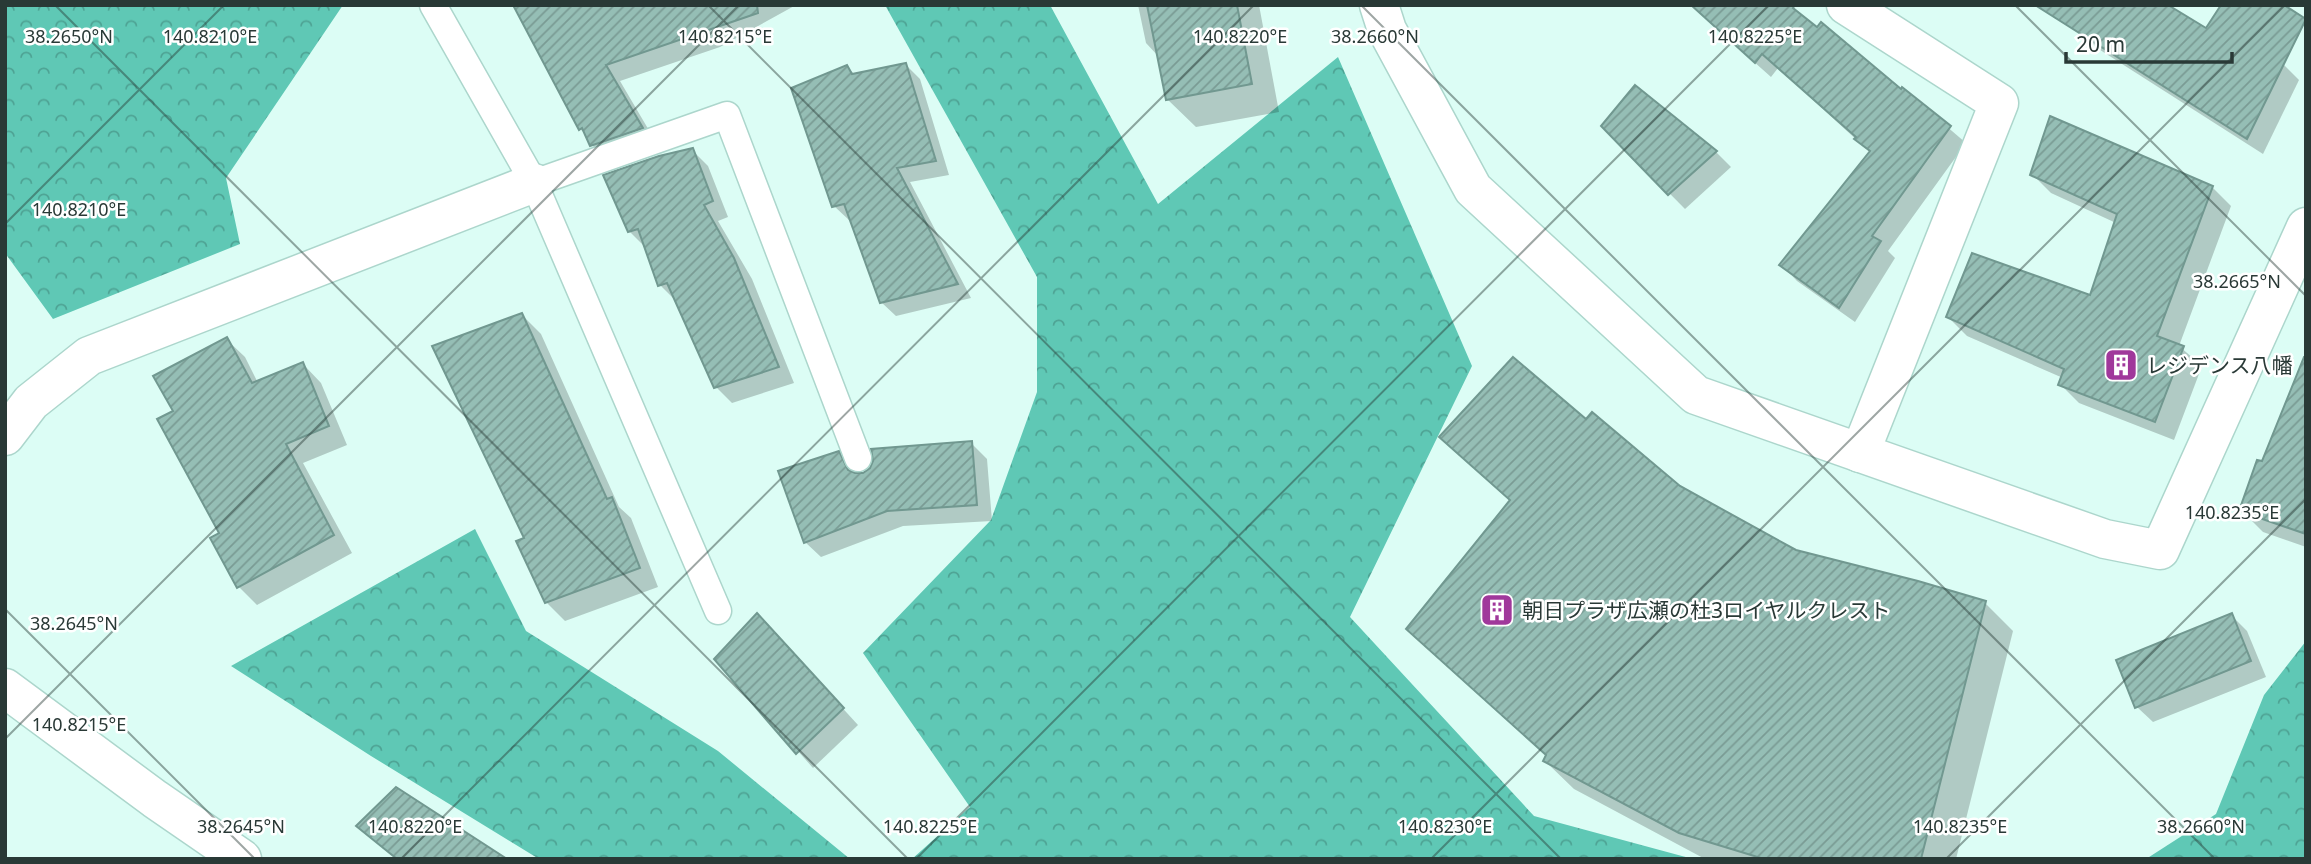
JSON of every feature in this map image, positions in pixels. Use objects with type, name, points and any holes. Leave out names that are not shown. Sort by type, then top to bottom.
[{"type":"street","points":[[1379,5],[1387,30],[1473,189],[1696,395],[2105,539],[2160,550],[2306,227]]},
{"type":"street","points":[[1846,5],[1999,103],[1860,453]]},
{"type":"street","points":[[5,436],[31,402],[89,356],[534,183]]},
{"type":"street","points":[[5,688],[155,799],[242,859]]},
{"type":"lane","points":[[433,5],[534,183],[718,611]]},
{"type":"lane","points":[[534,183],[727,115],[858,458]]},
{"type":"green space","points":[[5,5],[343,5],[226,178],[240,244],[53,319],[5,253]]},
{"type":"green space","points":[[885,5],[1050,5],[1158,204],[1338,57],[1472,366],[1350,617],[1534,816],[1693,859],[912,859],[970,807],[863,653],[991,520],[1037,392],[1037,277]]},
{"type":"green space","points":[[475,529],[526,631],[718,751],[850,859],[539,859],[231,666]]},
{"type":"green space","points":[[2306,641],[2306,859],[2146,859],[2216,814],[2264,695]]},
{"type":"building","points":[[513,5],[757,5],[758,13],[606,65],[643,128],[590,146]]},
{"type":"building","points":[[1147,5],[1237,5],[1252,84],[1166,100]]},
{"type":"building","points":[[1691,5],[1795,5],[1793,8],[1817,27],[1821,22],[1901,89],[1902,87],[1951,126],[1872,236],[1881,241],[1839,308],[1779,265],[1870,151],[1762,54],[1755,63]]},
{"type":"building","points":[[2035,5],[2168,5],[2206,28],[2221,5],[2284,5],[2306,19],[2247,139]]},
{"type":"building","points":[[906,63],[936,161],[897,168],[958,284],[880,303],[844,204],[832,207],[791,88],[847,65],[852,74]]},
{"type":"building","points":[[1635,85],[1717,151],[1668,195],[1601,126]]},
{"type":"building","points":[[2050,116],[2213,186],[2157,336],[2184,346],[2155,422],[2058,385],[2064,369],[1946,317],[1972,253],[2090,295],[2117,214],[2030,175]]},
{"type":"building","points":[[693,148],[713,201],[704,205],[734,258],[779,367],[714,388],[667,283],[658,286],[638,229],[628,232],[603,175],[659,156]]},
{"type":"building","points":[[522,313],[607,499],[612,497],[640,568],[545,603],[516,541],[524,538],[432,346]]},
{"type":"building","points":[[227,337],[252,383],[303,362],[329,426],[286,444],[334,535],[237,588],[210,538],[219,533],[157,419],[173,411],[153,376]]},
{"type":"building","name":"朝日プラザ広瀬の杜3ロイヤルクレスト","points":[[1513,357],[1586,419],[1592,412],[1680,486],[1796,550],[1986,601],[1921,859],[1764,859],[1679,833],[1543,761],[1546,755],[1406,629],[1510,500],[1439,437]]},
{"type":"building","points":[[2304,357],[2306,534],[2239,511],[2257,460],[2262,461]]},
{"type":"building","points":[[972,441],[977,505],[887,511],[804,543],[778,471],[839,451],[848,470],[863,473],[870,468],[873,461],[871,449]]},
{"type":"building","points":[[757,613],[844,708],[796,754],[714,659]]},
{"type":"building","points":[[2232,613],[2251,661],[2135,708],[2116,660]]},
{"type":"building","points":[[396,787],[507,859],[397,859],[356,826]]},
{"type":"place","name":"レジデンス八幡","points":[[2121,365]]},
{"type":"place","name":"朝日プラザ広瀬の杜3ロイヤルクレスト","points":[[1497,610]]}]
